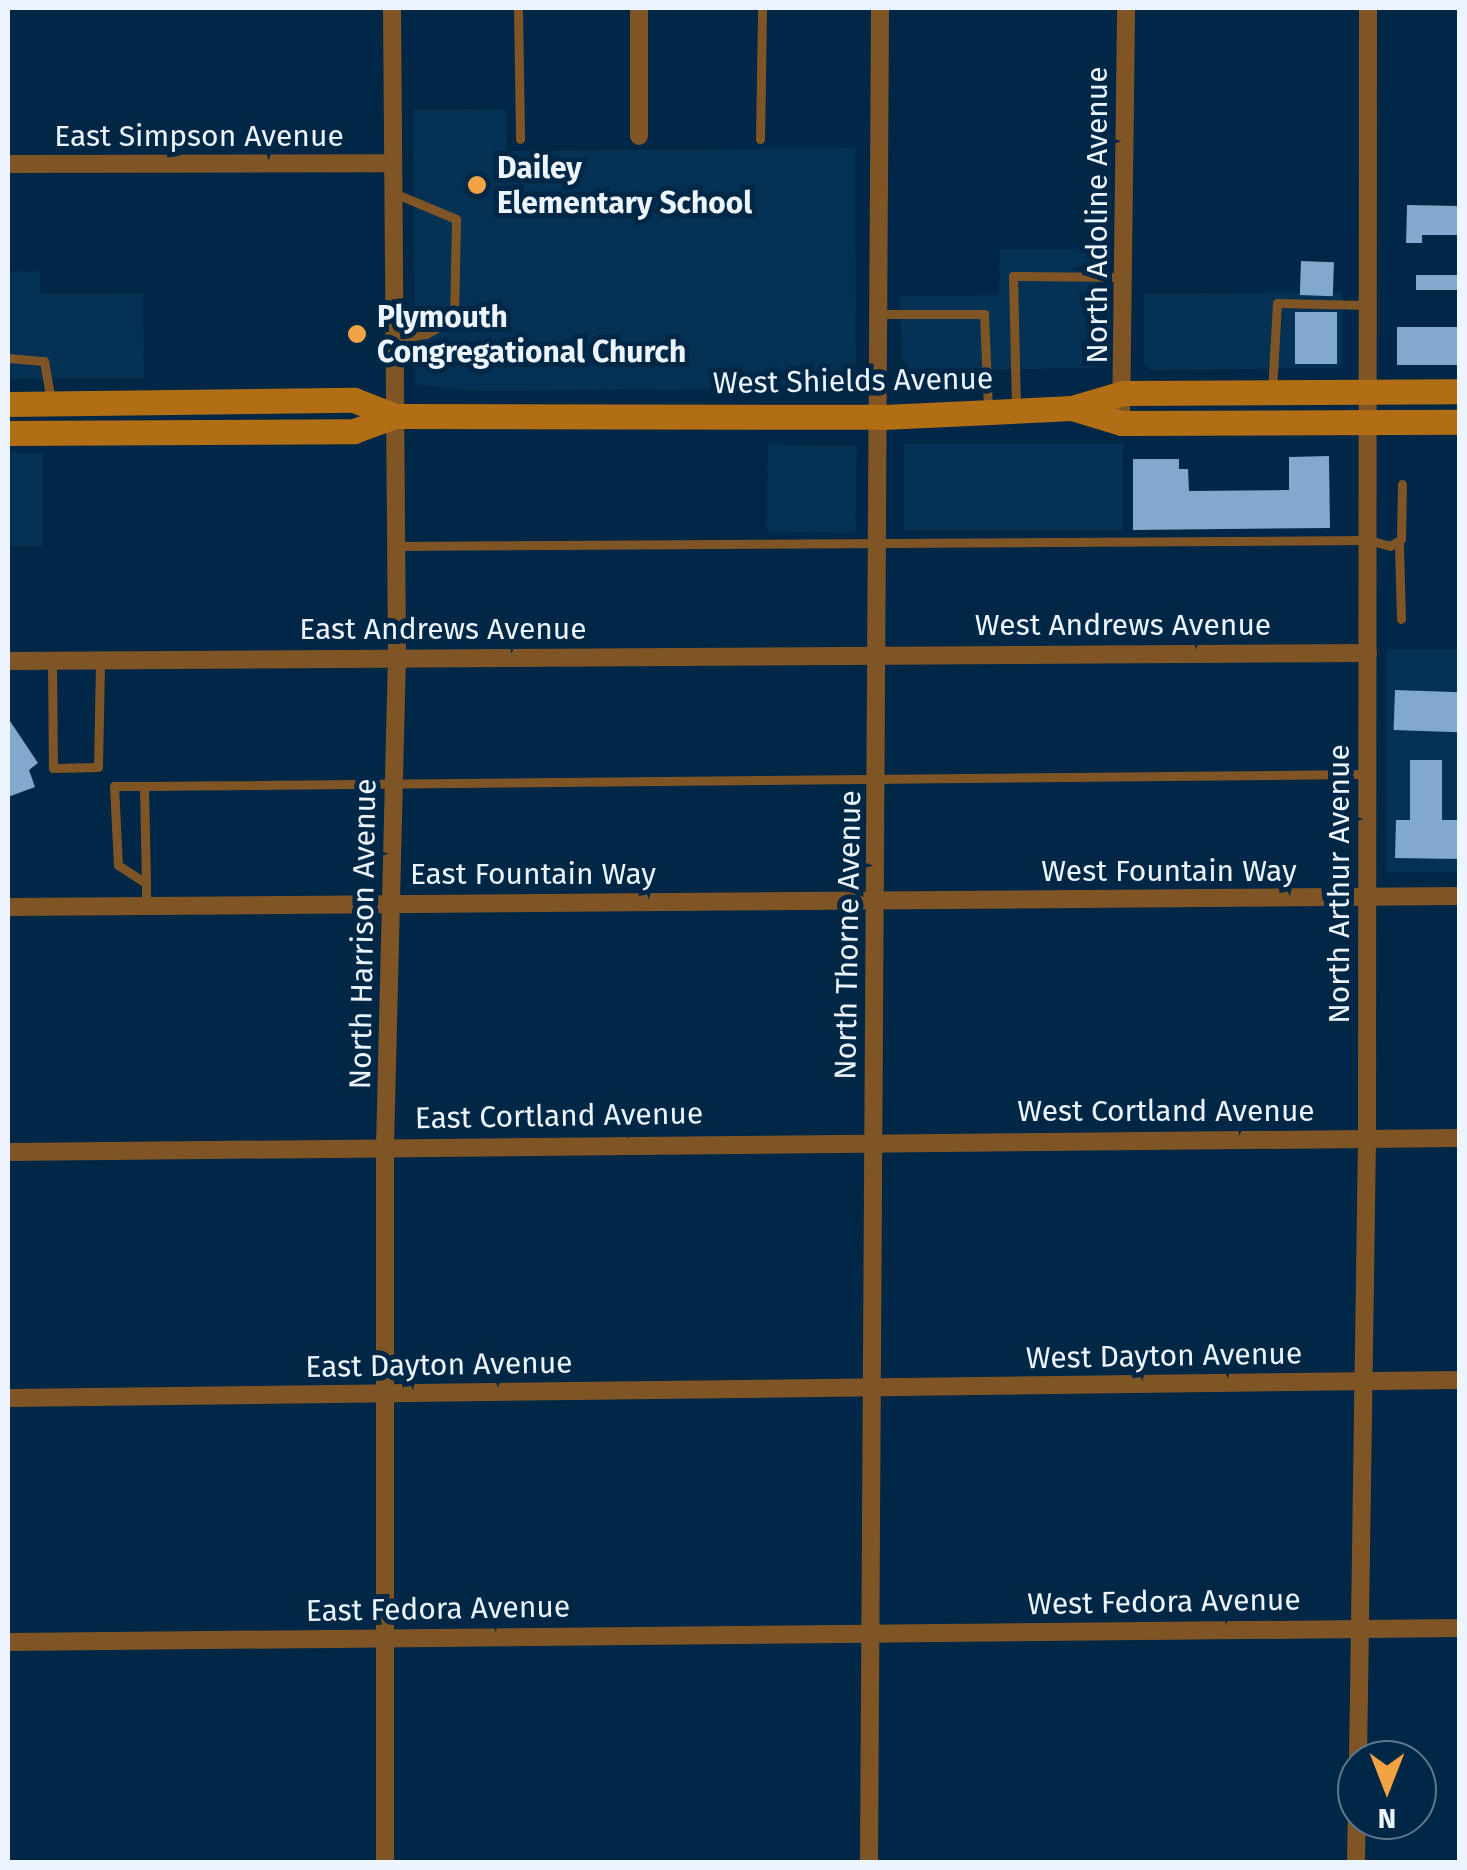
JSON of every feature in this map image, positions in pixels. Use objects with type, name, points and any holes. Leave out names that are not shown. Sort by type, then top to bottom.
[{"type":"main road","name":"West Shields Avenue","points":[[8,433],[354,430],[395,416],[882,416],[1072,408],[1123,393],[1460,391]]},
{"type":"main road","name":"West Shields Avenue","points":[[8,404],[354,400],[395,416]]},
{"type":"main road","name":"West Shields Avenue","points":[[1072,408],[1121,423],[1460,422]]},
{"type":"street","name":"North Harrison Avenue","points":[[385,1862],[386,1146],[397,656],[392,8]]},
{"type":"street","points":[[638,8],[639,136]]},
{"type":"street","name":"North Thorne Avenue","points":[[869,1862],[872,1139],[882,416],[880,8]]},
{"type":"street","name":"North Adoline Avenue","points":[[1121,423],[1126,8]]},
{"type":"street","name":"North Arthur Avenue","points":[[1358,1740],[1366,1138],[1368,8]]},
{"type":"street","name":"East Simpson Avenue","points":[[8,164],[392,163]]},
{"type":"street","name":"West Andrews Avenue","points":[[879,653],[1368,653]]},
{"type":"street","name":"East Andrews Avenue","points":[[8,661],[879,653]]},
{"type":"street","name":"West Fountain Way","points":[[878,900],[1460,896]]},
{"type":"street","name":"East Fountain Way","points":[[8,907],[878,900]]},
{"type":"street","name":"West Cortland Avenue","points":[[872,1139],[1460,1138]]},
{"type":"street","name":"East Cortland Avenue","points":[[8,1152],[872,1139]]},
{"type":"street","name":"West Dayton Avenue","points":[[870,1389],[1460,1380]]},
{"type":"street","name":"East Dayton Avenue","points":[[8,1398],[870,1389]]},
{"type":"street","name":"West Fedora Avenue","points":[[870,1633],[1460,1628]]},
{"type":"street","name":"East Fedora Avenue","points":[[8,1642],[870,1633]]},
{"type":"lane","points":[[518,8],[520,139]]},
{"type":"lane","points":[[760,139],[762,8]]},
{"type":"lane","points":[[392,192],[456,219],[454,318],[426,334],[394,340]]},
{"type":"lane","points":[[1016,411],[1014,276],[1124,277]]},
{"type":"lane","points":[[1272,393],[1272,308],[1288,300],[1369,306]]},
{"type":"lane","points":[[882,314],[984,314],[988,412]]},
{"type":"lane","points":[[8,358],[44,361],[52,403]]},
{"type":"lane","points":[[1401,619],[1402,484]]},
{"type":"lane","points":[[396,546],[1368,540],[1399,545]]},
{"type":"lane","points":[[52,660],[54,768],[98,768]]},
{"type":"lane","points":[[100,660],[98,768],[114,786],[118,864],[146,884]]},
{"type":"lane","points":[[114,786],[1367,774]]},
{"type":"lane","points":[[144,786],[146,905]]},
{"type":"shaded area","points":[[506,109],[507,151],[855,148],[856,387],[472,391],[415,384],[413,110]]},
{"type":"shaded area","points":[[1000,249],[1099,249],[1098,368],[902,371],[900,296],[999,295]]},
{"type":"shaded area","points":[[40,271],[40,294],[143,293],[144,378],[8,379],[8,272]]},
{"type":"shaded area","points":[[1342,292],[1342,363],[1337,368],[1150,370],[1144,364],[1144,294]]},
{"type":"shaded area","points":[[768,444],[857,446],[855,533],[766,531]]},
{"type":"shaded area","points":[[904,444],[1123,444],[1123,530],[904,530]]},
{"type":"shaded area","points":[[8,453],[43,453],[43,546],[8,546]]},
{"type":"shaded area","points":[[1386,649],[1459,649],[1459,872],[1386,872]]},
{"type":"building","points":[[1407,205],[1460,206],[1460,235],[1422,235],[1422,243],[1406,243]]},
{"type":"building","points":[[1301,261],[1334,262],[1333,296],[1300,295]]},
{"type":"building","points":[[1416,275],[1460,275],[1460,290],[1416,290]]},
{"type":"building","points":[[1295,312],[1337,312],[1337,364],[1295,364]]},
{"type":"building","points":[[1397,327],[1460,327],[1460,365],[1397,365]]},
{"type":"building","points":[[1329,456],[1330,528],[1133,530],[1133,459],[1179,459],[1179,469],[1188,469],[1189,491],[1289,490],[1289,457]]},
{"type":"building","points":[[1395,690],[1460,692],[1459,732],[1394,730]]},
{"type":"building","points":[[8,718],[38,763],[29,770],[35,787],[8,797]]},
{"type":"building","points":[[1410,760],[1442,760],[1442,820],[1460,820],[1460,859],[1395,858],[1396,820],[1410,820]]},
{"type":"place","name":"Dailey Elementary School","points":[[477,185]]},
{"type":"place","name":"Plymouth Congregational Church","points":[[357,334]]}]
